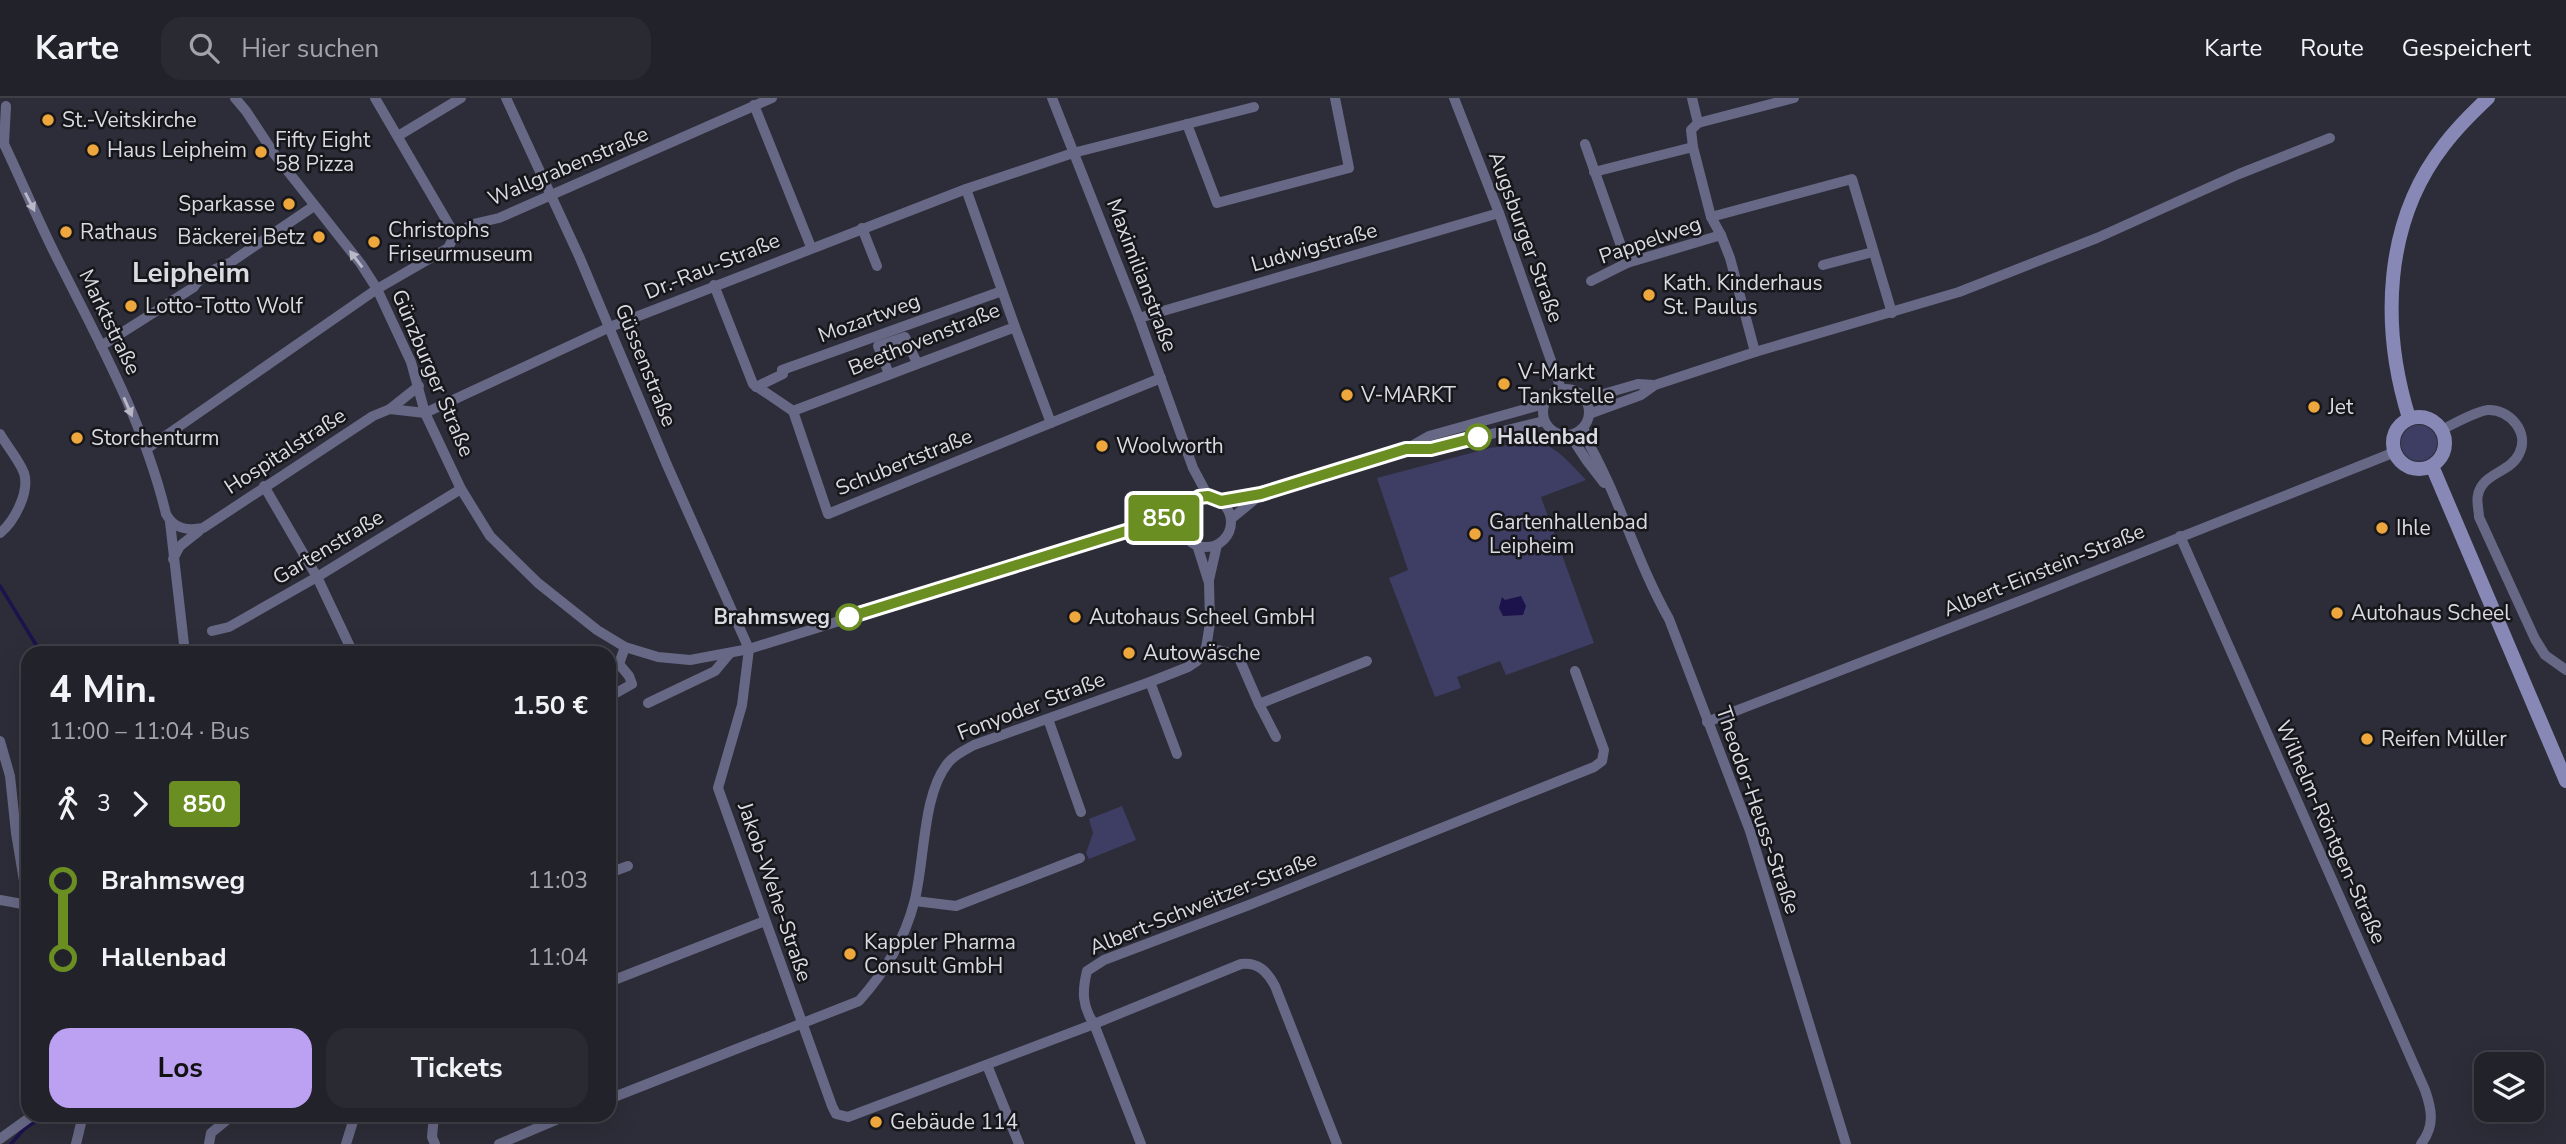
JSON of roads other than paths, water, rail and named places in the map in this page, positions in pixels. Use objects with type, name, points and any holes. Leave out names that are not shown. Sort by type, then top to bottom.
[{"type":"main road","points":[[2409,418],[2399,387],[2393,354],[2390,312],[2391,284],[2407,217],[2442,147],[2488,98]]},
{"type":"main road","points":[[2409,418],[2429,418],[2442,429],[2446,446],[2439,461],[2432,466],[2423,469],[2406,466],[2395,452],[2394,435],[2398,427],[2409,418]]},
{"type":"main road","points":[[2432,466],[2566,780]]},
{"type":"street","points":[[3,108],[17,98]]},
{"type":"street","name":"Günzburger Straße","points":[[235,98],[377,289],[399,331],[419,386],[425,413],[461,489],[489,536],[535,581],[597,630],[625,647],[658,657],[690,660],[749,649],[1139,527],[1183,510]]},
{"type":"street","points":[[375,98],[455,235]]},
{"type":"street","points":[[398,135],[461,98]]},
{"type":"street","name":"Güssenstraße","points":[[506,98],[610,327],[667,465],[749,649]]},
{"type":"street","name":"Wallgrabenstraße","points":[[148,448],[377,289],[449,248],[455,235],[473,224],[499,218],[772,98]]},
{"type":"street","name":"Maximilianstraße","points":[[1052,98],[1139,318],[1193,468],[1208,496]]},
{"type":"street","points":[[1187,124],[1217,203],[1349,167],[1335,98]]},
{"type":"street","name":"Augsburger Straße","points":[[1454,98],[1499,213],[1561,389]]},
{"type":"street","points":[[1692,98],[1698,123]]},
{"type":"street","points":[[1755,352],[1721,235],[1711,217],[1691,130],[1698,123],[1794,98]]},
{"type":"street","points":[[754,105],[811,247]]},
{"type":"street","name":"Dr.-Rau-Straße","points":[[425,413],[610,327],[966,189],[1073,153],[1254,107]]},
{"type":"street","name":"Marktstraße","points":[[3,108],[2,143],[102,346],[148,448],[175,525],[173,559],[185,646]]},
{"type":"street","points":[[1589,414],[1641,395],[1655,385],[1755,352],[1959,292],[2023,269],[2239,174],[2330,138]]},
{"type":"street","points":[[1585,144],[1627,263]]},
{"type":"street","points":[[1594,172],[1693,147]]},
{"type":"street","points":[[1711,217],[1852,179],[1892,313]]},
{"type":"street","name":"Beethovenstraße","points":[[793,411],[1015,327],[966,189]]},
{"type":"street","points":[[102,346],[194,287],[213,269],[234,260],[314,206]]},
{"type":"street","name":"Ludwigstraße","points":[[1139,318],[1499,213]]},
{"type":"street","points":[[862,228],[877,266]]},
{"type":"street","name":"Pappelweg","points":[[1591,281],[1627,263],[1721,235]]},
{"type":"street","points":[[1823,265],[1873,251]]},
{"type":"street","points":[[714,285],[753,384],[793,411]]},
{"type":"street","name":"Mozartweg","points":[[756,387],[783,374],[782,370],[1002,291]]},
{"type":"street","points":[[1015,327],[1051,423]]},
{"type":"street","points":[[888,374],[878,346],[905,337],[917,363]]},
{"type":"street","name":"Schubertstraße","points":[[793,411],[828,514],[1161,378]]},
{"type":"street","points":[[1586,399],[1638,384],[1655,385]]},
{"type":"street","name":"Hospitalstraße","points":[[173,559],[180,546],[203,528],[373,416],[390,408],[419,386]]},
{"type":"street","points":[[1561,389],[1575,390],[1586,399],[1589,414],[1584,428],[1570,435],[1555,433],[1544,421],[1544,404],[1550,394],[1561,389]]},
{"type":"street","points":[[1221,501],[1261,494],[1406,449],[1429,436],[1544,404]]},
{"type":"street","points":[[390,408],[425,413]]},
{"type":"street","points":[[2442,429],[2487,410],[2506,413],[2519,426],[2522,440],[2520,453],[2512,463],[2486,480],[2477,495],[2479,517],[2535,639],[2545,655],[2566,670]]},
{"type":"street","points":[[1406,449],[1431,449],[1544,421]]},
{"type":"street","name":"Theodor-Heuss-Straße","points":[[1584,428],[1585,437],[1615,495],[1669,619],[1749,831],[1846,1144]]},
{"type":"street","points":[[0,434],[24,473],[25,489],[10,525],[0,533]]},
{"type":"street","name":"Theodor-Heuss-Straße","points":[[1570,435],[1615,495]]},
{"type":"street","name":"Albert-Einstein-Straße","points":[[1707,722],[2395,452]]},
{"type":"street","name":"Maximilianstraße","points":[[1193,468],[1195,499]]},
{"type":"street","points":[[264,486],[317,577],[350,646]]},
{"type":"street","name":"Gartenstraße","points":[[212,631],[229,627],[317,577],[461,489]]},
{"type":"street","points":[[1231,519],[1261,494]]},
{"type":"street","points":[[1217,545],[1197,545],[1183,532],[1180,521],[1183,510],[1195,499],[1208,496],[1221,501],[1228,509],[1231,519],[1227,535],[1217,545],[1209,583],[1210,635],[1206,648],[1226,652],[1240,659],[1276,737]]},
{"type":"street","points":[[175,525],[193,530],[203,528]]},
{"type":"street","name":"Günzburger Straße","points":[[1139,527],[1183,532]]},
{"type":"street","name":"Wilhelm-Röntgen-Straße","points":[[2180,536],[2432,1109],[2430,1132],[2421,1144]]},
{"type":"street","points":[[1197,545],[1209,583]]},
{"type":"street","points":[[616,693],[632,684],[620,664],[625,647]]},
{"type":"street","name":"Fonyoder Straße","points":[[616,1096],[859,1001],[878,980],[893,957],[915,901],[932,796],[940,774],[949,761],[974,745],[1188,667],[1197,661],[1206,648]]},
{"type":"street","name":"Jakob-Wehe-Straße","points":[[749,649],[742,705],[718,788],[801,1024]]},
{"type":"street","points":[[648,703],[715,671],[730,653]]},
{"type":"street","points":[[1259,704],[1367,661]]},
{"type":"street","name":"Albert-Schweitzer-Straße","points":[[1094,1024],[1085,1010],[1083,986],[1087,971],[1104,960],[1594,767],[1602,761],[1604,750],[1575,671]]},
{"type":"street","points":[[1150,682],[1177,754]]},
{"type":"street","points":[[1048,719],[1081,811]]},
{"type":"street","points":[[0,741],[10,776],[21,863]]},
{"type":"street","points":[[915,901],[956,906],[1080,858]]},
{"type":"street","points":[[616,870],[628,866]]},
{"type":"street","points":[[0,900],[21,904]]},
{"type":"street","points":[[616,979],[765,921]]},
{"type":"street","points":[[801,1024],[836,1114],[848,1117],[1094,1024],[1241,964],[1258,965],[1269,974],[1275,986],[1337,1144]]},
{"type":"street","points":[[1094,1024],[1141,1144]]},
{"type":"street","points":[[987,1065],[1019,1144]]},
{"type":"street","points":[[0,1139],[23,1122]]},
{"type":"street","points":[[76,1144],[81,1122]]},
{"type":"street","points":[[209,1144],[211,1133],[224,1122]]},
{"type":"street","points":[[346,1144],[353,1122]]},
{"type":"street","points":[[433,1122],[432,1137],[435,1144]]},
{"type":"street","points":[[499,1144],[551,1122]]},
{"type":"waterway","points":[[0,586],[37,646]]},
{"type":"waterway","points":[[11,1144],[34,1122]]},
{"type":"place","name":"St.-Veitskirche","points":[[48,120]]},
{"type":"place","name":"Haus Leipheim","points":[[93,150]]},
{"type":"place","name":"Fifty Eight 58 Pizza","points":[[261,152]]},
{"type":"place","name":"Sparkasse","points":[[289,204]]},
{"type":"place","name":"Rathaus","points":[[66,232]]},
{"type":"place","name":"Bäckerei Betz","points":[[319,237]]},
{"type":"place","name":"Christophs Friseurmuseum","points":[[374,242]]},
{"type":"place","name":"Kath. Kinderhaus St. Paulus","points":[[1649,295]]},
{"type":"place","name":"Lotto-Totto Wolf","points":[[131,306]]},
{"type":"place","name":"V-Markt Tankstelle","points":[[1504,384]]},
{"type":"place","name":"V-MARKT","points":[[1347,395]]},
{"type":"place","name":"Jet","points":[[2314,407]]},
{"type":"place","name":"Hallenbad","points":[[1478,437]]},
{"type":"place","name":"Storchenturm","points":[[77,438]]},
{"type":"place","name":"Woolworth","points":[[1102,446]]},
{"type":"place","name":"Ihle","points":[[2382,528]]},
{"type":"place","name":"Gartenhallenbad Leipheim","points":[[1475,534]]},
{"type":"place","name":"Autohaus Scheel","points":[[2337,613]]},
{"type":"place","name":"Brahmsweg","points":[[849,617]]},
{"type":"place","name":"Autohaus Scheel GmbH","points":[[1075,617]]},
{"type":"place","name":"Autowäsche","points":[[1129,653]]},
{"type":"place","name":"Reifen Müller","points":[[2367,739]]},
{"type":"place","name":"Kappler Pharma Consult GmbH","points":[[850,954]]},
{"type":"place","name":"Gebäude 114","points":[[876,1122]]},
{"type":"district","name":"Leipheim","points":[[191,273]]}]
